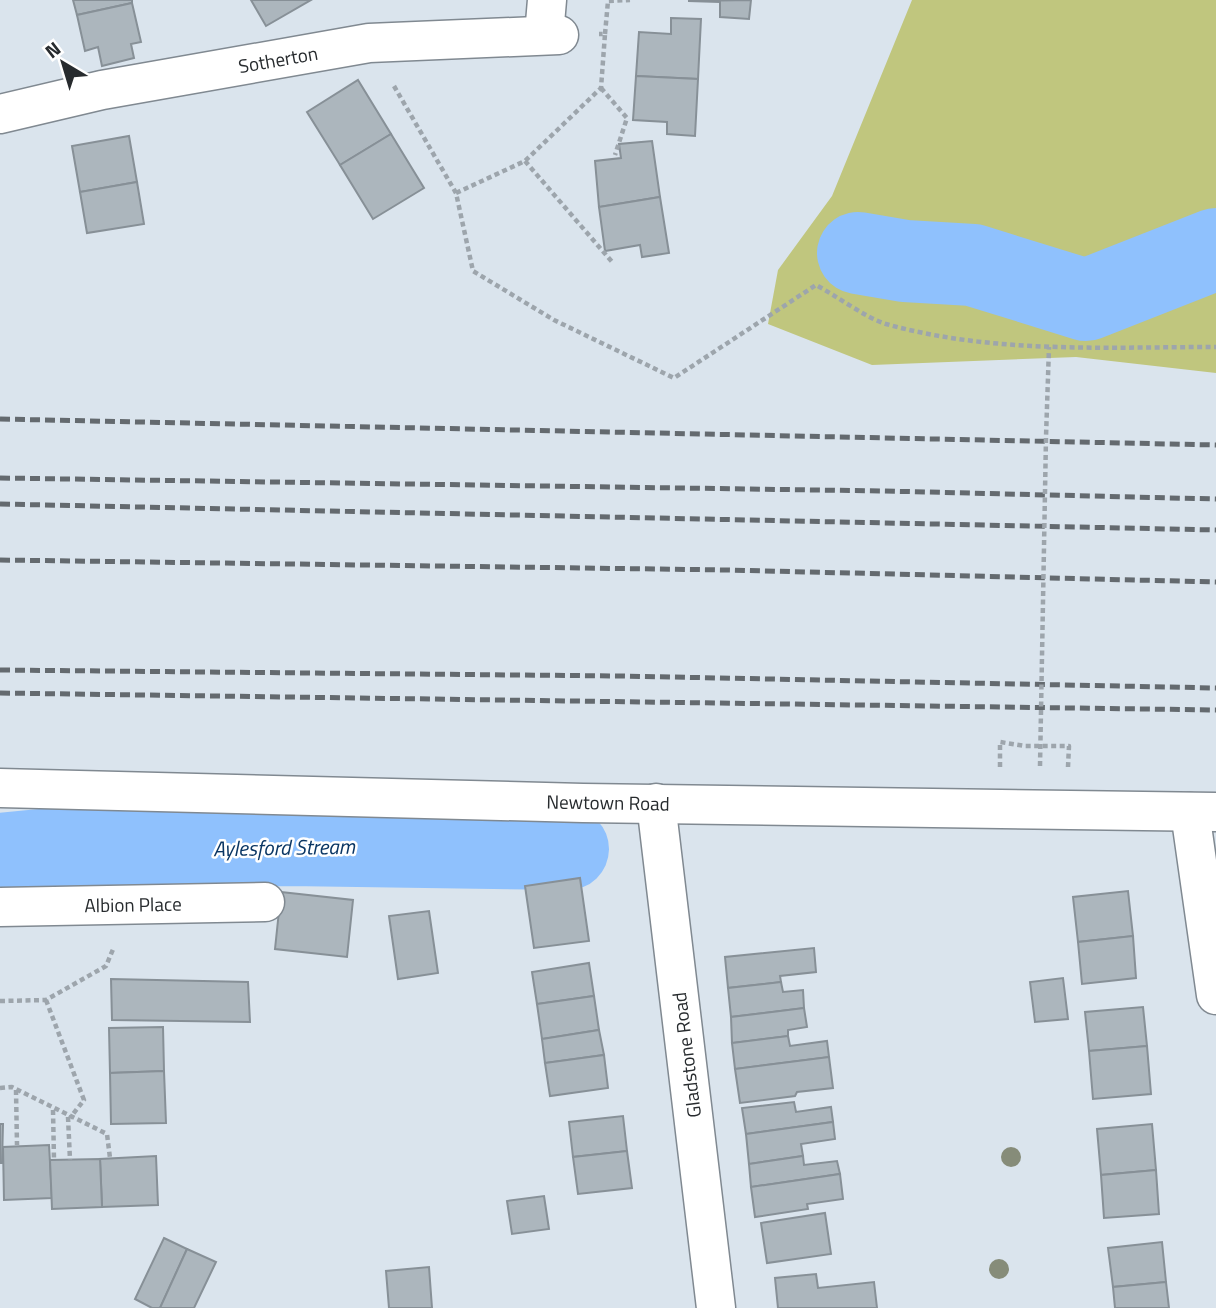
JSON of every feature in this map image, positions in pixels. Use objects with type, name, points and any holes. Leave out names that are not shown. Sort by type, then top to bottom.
[{"type":"street","name":"Sotherton","points":[[0,114],[102,90],[369,43],[550,24]]},
{"type":"street","name":"Newtown Road","points":[[0,788],[583,803],[1203,812]]},
{"type":"street","name":"Gladstone Road","points":[[643,803],[716,1308]]},
{"type":"street","points":[[1203,812],[1216,995]]},
{"type":"street","name":"Albion Place","points":[[0,906],[265,902]]},
{"type":"path","points":[[456,193],[525,160],[601,88],[608,1],[630,0]]},
{"type":"path","points":[[550,24],[605,34]]},
{"type":"path","points":[[369,43],[456,193],[473,271],[554,320],[674,378],[816,285],[883,323],[977,341],[1049,347],[1216,347]]},
{"type":"path","points":[[601,88],[626,118],[615,155]]},
{"type":"path","points":[[525,160],[614,263]]},
{"type":"path","points":[[1027,767],[1040,766],[1049,347]]},
{"type":"path","points":[[1013,768],[1000,769],[1000,742],[1025,746],[1069,746],[1070,763]]},
{"type":"path","points":[[0,1002],[46,1000],[106,966],[131,904]]},
{"type":"path","points":[[46,1000],[84,1100],[69,1117],[70,1160]]},
{"type":"path","points":[[0,1088],[12,1087],[107,1134],[110,1158]]},
{"type":"path","points":[[16,1090],[18,1146]]},
{"type":"path","points":[[53,1109],[54,1160]]},
{"type":"green space","points":[[912,0],[1216,0],[1216,373],[1076,357],[872,365],[768,324],[778,270],[832,196]]},
{"type":"building","points":[[73,0],[132,0],[132,3],[77,15]]},
{"type":"building","points":[[251,0],[311,0],[266,26]]},
{"type":"building","points":[[751,0],[749,19],[720,17],[720,2],[688,1]]},
{"type":"building","points":[[132,3],[141,42],[131,44],[134,58],[102,66],[98,47],[85,51],[77,15]]},
{"type":"building","points":[[671,18],[701,19],[698,79],[636,76],[639,32],[671,34]]},
{"type":"building","points":[[636,76],[698,79],[695,136],[667,134],[667,122],[633,120]]},
{"type":"building","points":[[358,80],[391,134],[340,165],[307,112]]},
{"type":"building","points":[[391,134],[424,188],[373,219],[340,165]]},
{"type":"building","points":[[129,136],[137,182],[80,192],[72,146]]},
{"type":"building","points":[[652,141],[660,197],[599,207],[595,161],[621,158],[619,144]]},
{"type":"building","points":[[137,182],[144,224],[87,233],[80,192]]},
{"type":"building","points":[[660,197],[669,253],[642,257],[640,245],[605,251],[599,207]]},
{"type":"building","points":[[580,878],[589,941],[534,948],[525,886]]},
{"type":"building","points":[[1128,891],[1133,936],[1078,942],[1073,897]]},
{"type":"building","points":[[281,892],[353,900],[347,957],[275,949]]},
{"type":"building","points":[[429,911],[438,973],[398,979],[389,916]]},
{"type":"building","points":[[1133,936],[1136,978],[1082,984],[1078,942]]},
{"type":"building","points":[[814,948],[816,972],[780,976],[781,982],[728,988],[725,957]]},
{"type":"building","points":[[589,963],[594,996],[537,1004],[532,972]]},
{"type":"building","points":[[1063,978],[1068,1019],[1035,1022],[1030,982]]},
{"type":"building","points":[[111,979],[248,982],[250,1022],[112,1020]]},
{"type":"building","points":[[781,982],[783,992],[803,990],[804,1008],[731,1017],[728,988]]},
{"type":"building","points":[[594,996],[599,1030],[542,1039],[537,1004]]},
{"type":"building","points":[[1143,1007],[1147,1046],[1089,1051],[1085,1012]]},
{"type":"building","points":[[804,1008],[807,1027],[788,1030],[788,1036],[732,1043],[731,1017]]},
{"type":"building","points":[[163,1027],[164,1071],[110,1073],[109,1028]]},
{"type":"building","points":[[599,1030],[604,1055],[545,1063],[542,1039]]},
{"type":"building","points":[[788,1036],[790,1046],[827,1041],[829,1057],[735,1069],[732,1043]]},
{"type":"building","points":[[1147,1046],[1151,1094],[1093,1099],[1089,1051]]},
{"type":"building","points":[[604,1055],[608,1088],[550,1096],[545,1063]]},
{"type":"building","points":[[829,1057],[833,1088],[740,1103],[735,1069]]},
{"type":"building","points":[[164,1071],[166,1123],[111,1124],[110,1073]]},
{"type":"building","points":[[794,1102],[796,1112],[831,1107],[833,1122],[746,1134],[742,1108]]},
{"type":"building","points":[[623,1116],[627,1151],[573,1157],[569,1122]]},
{"type":"building","points":[[833,1122],[835,1139],[801,1144],[803,1156],[749,1164],[746,1134]]},
{"type":"building","points":[[0,1124],[3,1124],[2,1163],[0,1163]]},
{"type":"building","points":[[1152,1124],[1156,1170],[1101,1175],[1097,1129]]},
{"type":"building","points":[[49,1145],[52,1198],[4,1200],[3,1147]]},
{"type":"building","points":[[627,1151],[632,1188],[578,1194],[573,1157]]},
{"type":"building","points":[[156,1156],[158,1205],[102,1207],[100,1159]]},
{"type":"building","points":[[803,1156],[804,1165],[837,1161],[840,1174],[751,1187],[749,1164]]},
{"type":"building","points":[[100,1159],[102,1207],[52,1209],[50,1160]]},
{"type":"building","points":[[1156,1170],[1159,1214],[1104,1218],[1101,1175]]},
{"type":"building","points":[[840,1174],[843,1199],[807,1204],[808,1209],[755,1217],[751,1187]]},
{"type":"building","points":[[544,1196],[549,1229],[512,1234],[507,1201]]},
{"type":"building","points":[[825,1213],[831,1254],[767,1263],[761,1223]]},
{"type":"building","points":[[164,1238],[187,1249],[160,1308],[152,1308],[135,1299]]},
{"type":"building","points":[[1162,1242],[1166,1282],[1113,1287],[1108,1248]]},
{"type":"building","points":[[187,1249],[216,1262],[194,1308],[160,1308]]},
{"type":"building","points":[[429,1267],[432,1308],[389,1308],[386,1271]]},
{"type":"building","points":[[816,1274],[818,1288],[874,1282],[877,1308],[778,1308],[775,1278]]},
{"type":"building","points":[[1166,1282],[1169,1308],[1115,1308],[1113,1287]]},
{"type":"waterway","name":"Aylesford Stream","points":[[858,253],[905,261],[973,265],[1086,300],[1216,249]]},
{"type":"waterway","name":"Aylesford Stream","points":[[0,854],[40,850],[290,845],[568,849]]},
{"type":"railway","points":[[0,419],[1216,445]]},
{"type":"railway","points":[[0,478],[884,491],[1216,499]]},
{"type":"railway","points":[[0,504],[1216,530]]},
{"type":"railway","points":[[0,560],[728,570],[1216,582]]},
{"type":"railway","points":[[0,670],[620,676],[1216,688]]},
{"type":"railway","points":[[0,693],[1216,710]]}]
